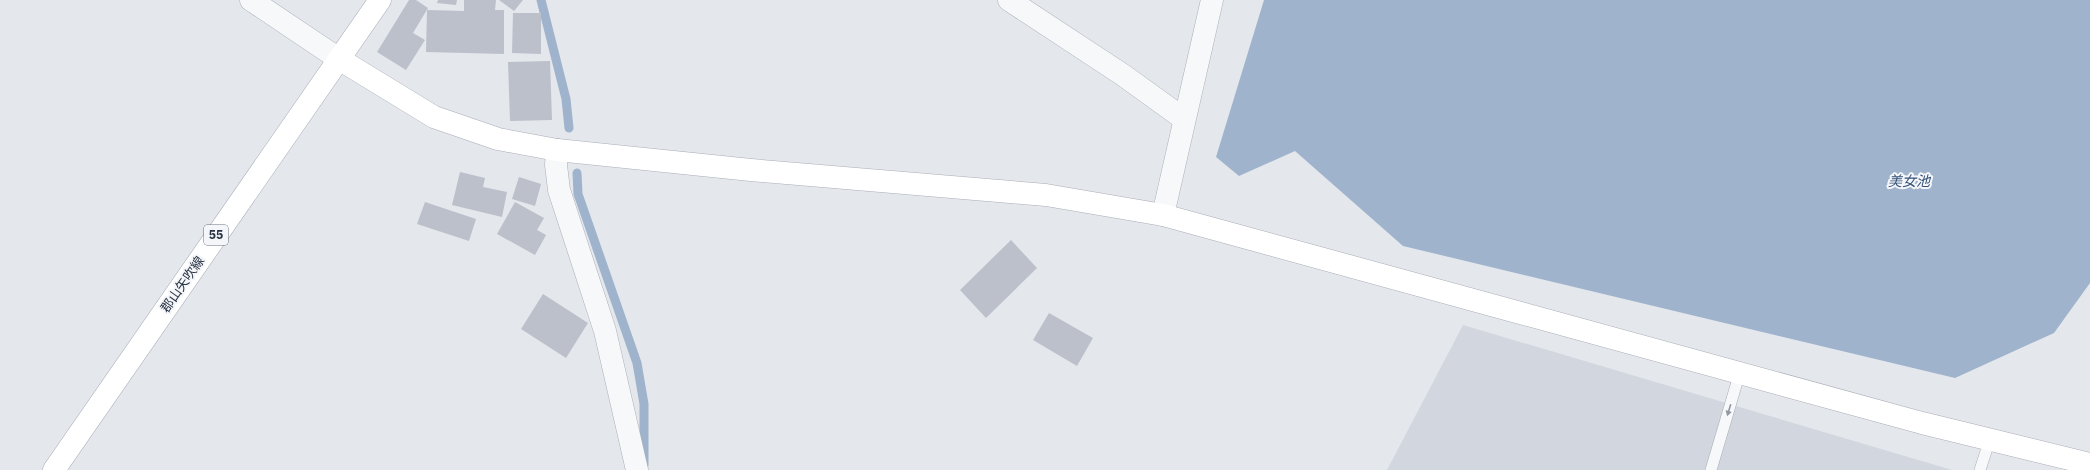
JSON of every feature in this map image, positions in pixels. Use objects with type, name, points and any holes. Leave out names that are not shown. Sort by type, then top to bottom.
[{"type":"street","points":[[251,0],[339,59],[434,117],[498,139],[557,150],[751,170],[1046,195],[1163,215],[1922,423],[2090,464]]},
{"type":"street","name":"郡山矢吹線","points":[[54,470],[380,0]]},
{"type":"street","points":[[1009,0],[1123,74],[1184,119]]},
{"type":"street","points":[[1163,215],[1212,0]]},
{"type":"street","points":[[557,150],[556,165],[559,190],[605,331],[637,470]]},
{"type":"lane","points":[[1711,470],[1740,372]]},
{"type":"lane","points":[[1980,470],[1990,439]]},
{"type":"shaded area","points":[[1463,325],[1952,470],[1387,470]]},
{"type":"water","name":"美女池","points":[[1264,0],[2090,0],[2090,283],[2054,333],[1955,378],[1403,246],[1295,151],[1239,176],[1216,157]]},
{"type":"building","points":[[409,0],[416,0],[428,8],[413,33],[425,40],[406,70],[377,52]]},
{"type":"building","points":[[438,0],[457,0],[456,5],[437,3]]},
{"type":"building","points":[[464,0],[496,0],[495,10],[504,10],[504,54],[426,52],[427,10],[464,11]]},
{"type":"building","points":[[499,0],[523,0],[514,11]]},
{"type":"building","points":[[513,13],[541,13],[541,54],[512,53]]},
{"type":"building","points":[[550,61],[552,120],[510,121],[508,62]]},
{"type":"building","points":[[460,172],[485,178],[483,187],[507,192],[502,217],[452,205]]},
{"type":"building","points":[[519,177],[541,184],[535,206],[512,199]]},
{"type":"building","points":[[425,202],[476,219],[469,241],[417,224]]},
{"type":"building","points":[[515,202],[544,218],[537,230],[546,235],[535,255],[497,234]]},
{"type":"building","points":[[1011,240],[1037,268],[986,318],[960,290]]},
{"type":"building","points":[[543,294],[588,323],[566,358],[521,329]]},
{"type":"building","points":[[1049,313],[1093,338],[1077,366],[1033,340]]},
{"type":"waterway","points":[[541,0],[566,99],[569,128]]},
{"type":"waterway","points":[[577,173],[578,194],[637,363],[644,404],[644,465]]}]
